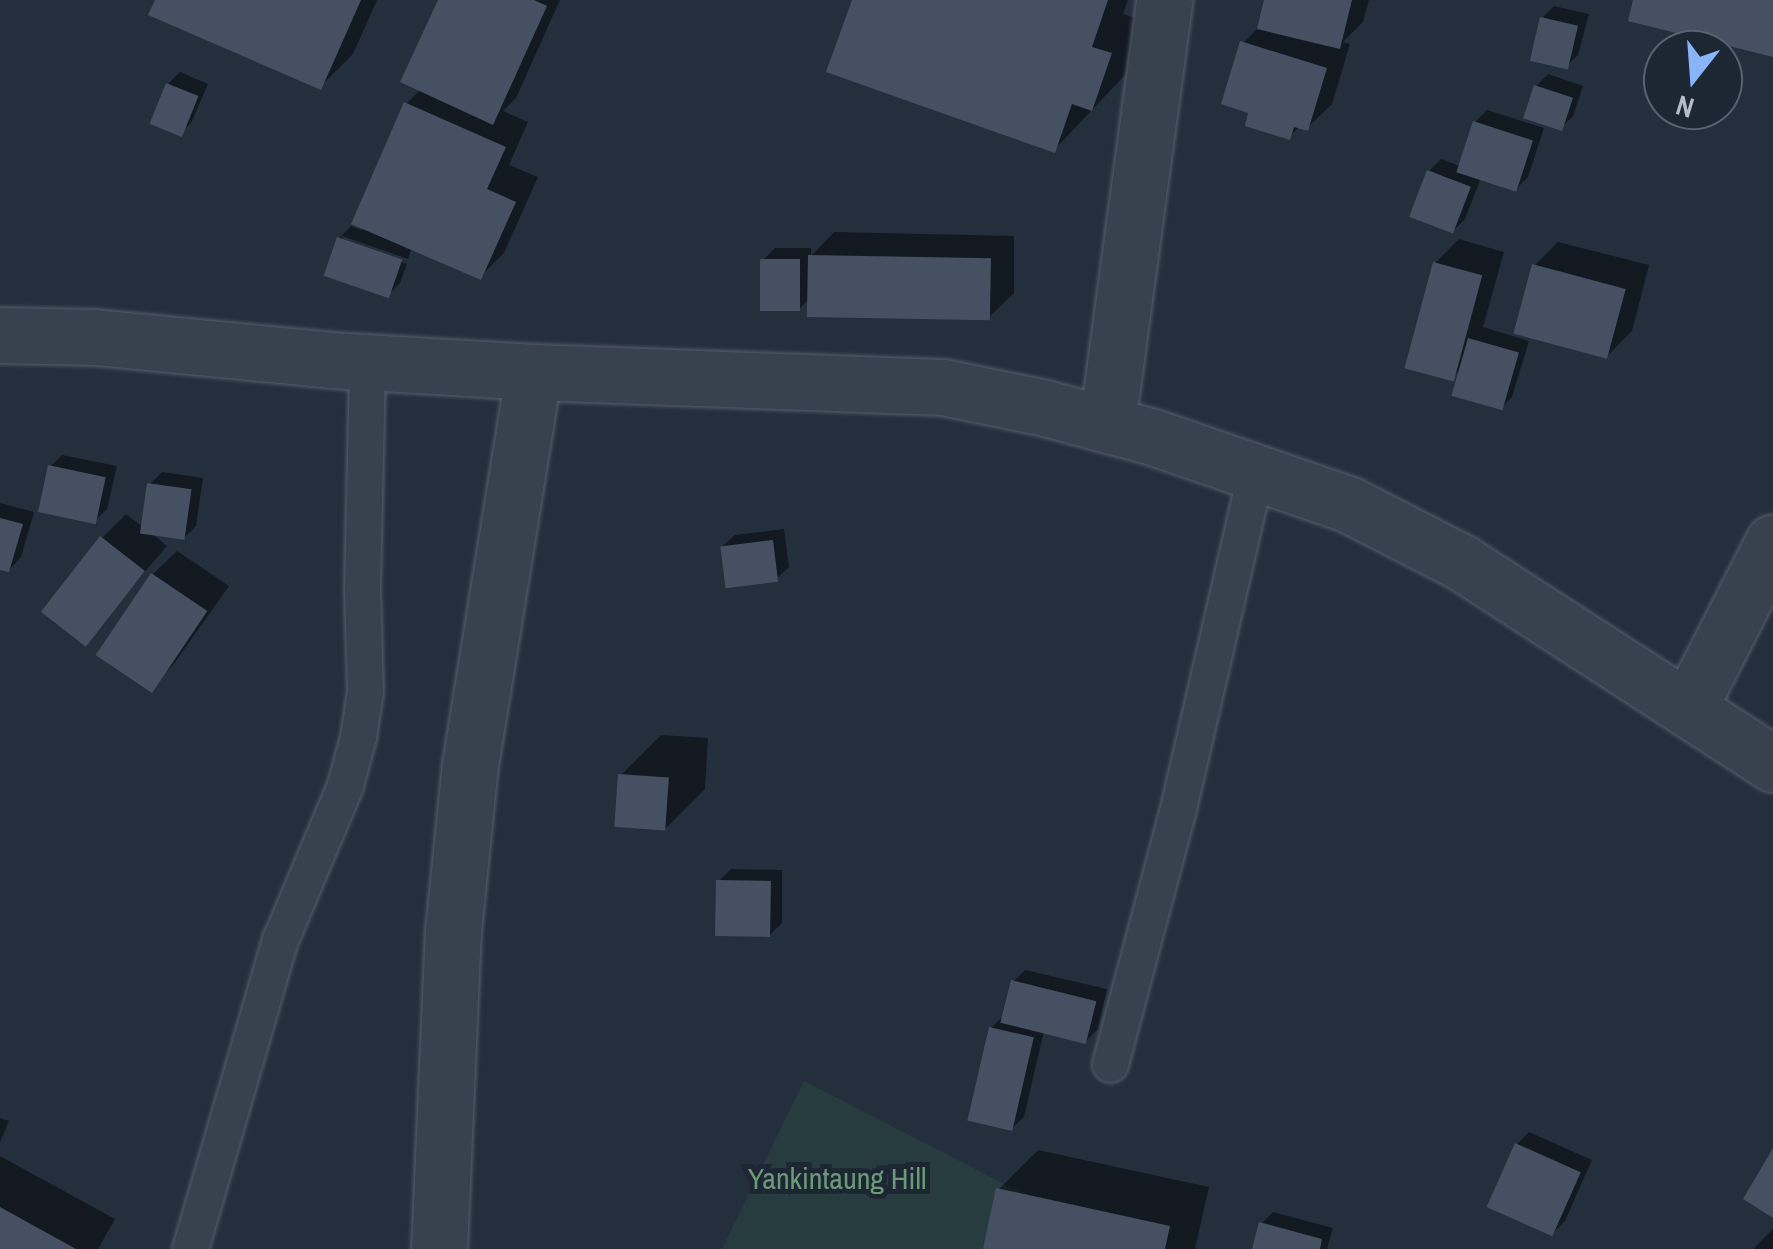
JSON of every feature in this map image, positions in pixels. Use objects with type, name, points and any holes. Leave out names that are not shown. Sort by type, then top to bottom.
[{"type":"street","points":[[1107,424],[1164,0]]},
{"type":"street","points":[[0,334],[534,372],[943,387],[1107,424],[1350,505],[1461,562],[1773,764]]},
{"type":"street","points":[[438,1249],[453,931],[470,766],[534,372]]},
{"type":"street","points":[[1688,710],[1773,542]]},
{"type":"lane","points":[[190,1249],[269,973],[345,785],[358,737],[365,690],[362,588],[367,362]]},
{"type":"lane","points":[[1110,1064],[1177,813],[1256,471]]},
{"type":"green space","name":"Yankintaung Hill","points":[[804,1081],[1131,1249],[722,1249]]},
{"type":"building","points":[[155,0],[361,0],[321,90],[148,15]]},
{"type":"building","points":[[438,0],[534,0],[547,6],[493,125],[400,82]]},
{"type":"building","points":[[852,0],[1108,0],[1092,47],[1112,53],[1092,111],[1072,104],[1055,153],[826,72]]},
{"type":"building","points":[[1264,0],[1352,0],[1340,49],[1257,29]]},
{"type":"building","points":[[1633,0],[1773,0],[1773,57],[1743,50],[1743,30],[1664,30],[1628,21]]},
{"type":"building","points":[[1540,17],[1578,26],[1568,70],[1530,61]]},
{"type":"building","points":[[1240,41],[1327,68],[1308,131],[1294,127],[1290,140],[1245,126],[1248,113],[1221,104]]},
{"type":"building","points":[[166,83],[198,96],[182,137],[150,124]]},
{"type":"building","points":[[1534,85],[1573,98],[1562,131],[1523,118]]},
{"type":"building","points":[[404,102],[506,147],[487,189],[516,202],[481,280],[351,224]]},
{"type":"building","points":[[1473,121],[1533,140],[1516,192],[1456,172]]},
{"type":"building","points":[[1427,170],[1471,187],[1453,234],[1409,217]]},
{"type":"building","points":[[337,237],[402,259],[389,298],[324,276]]},
{"type":"building","points":[[808,255],[991,258],[990,320],[807,317]]},
{"type":"building","points":[[760,259],[800,259],[800,311],[760,311]]},
{"type":"building","points":[[1433,262],[1482,275],[1454,381],[1405,368]]},
{"type":"building","points":[[1532,264],[1626,289],[1607,359],[1513,334]]},
{"type":"building","points":[[1468,338],[1519,353],[1502,410],[1451,396]]},
{"type":"building","points":[[48,465],[106,477],[96,524],[38,512]]},
{"type":"building","points":[[147,483],[192,489],[184,540],[140,534]]},
{"type":"building","points":[[0,518],[23,524],[9,572],[0,570]]},
{"type":"building","points":[[100,536],[145,571],[86,647],[41,612]]},
{"type":"building","points":[[773,540],[778,582],[726,588],[720,546]]},
{"type":"building","points":[[151,573],[207,611],[152,693],[96,655]]},
{"type":"building","points":[[618,774],[669,778],[665,830],[614,827]]},
{"type":"building","points":[[716,880],[771,881],[770,937],[715,936]]},
{"type":"building","points":[[1011,980],[1096,1001],[1086,1044],[1000,1023]]},
{"type":"building","points":[[989,1027],[1034,1037],[1012,1131],[967,1121]]},
{"type":"building","points":[[1515,1143],[1581,1172],[1552,1236],[1487,1207]]},
{"type":"building","points":[[1773,1148],[1773,1218],[1743,1199]]},
{"type":"building","points":[[996,1188],[1170,1226],[1165,1249],[983,1249]]},
{"type":"building","points":[[0,1207],[76,1249],[0,1249]]},
{"type":"building","points":[[1259,1222],[1322,1239],[1320,1249],[1252,1249]]}]
